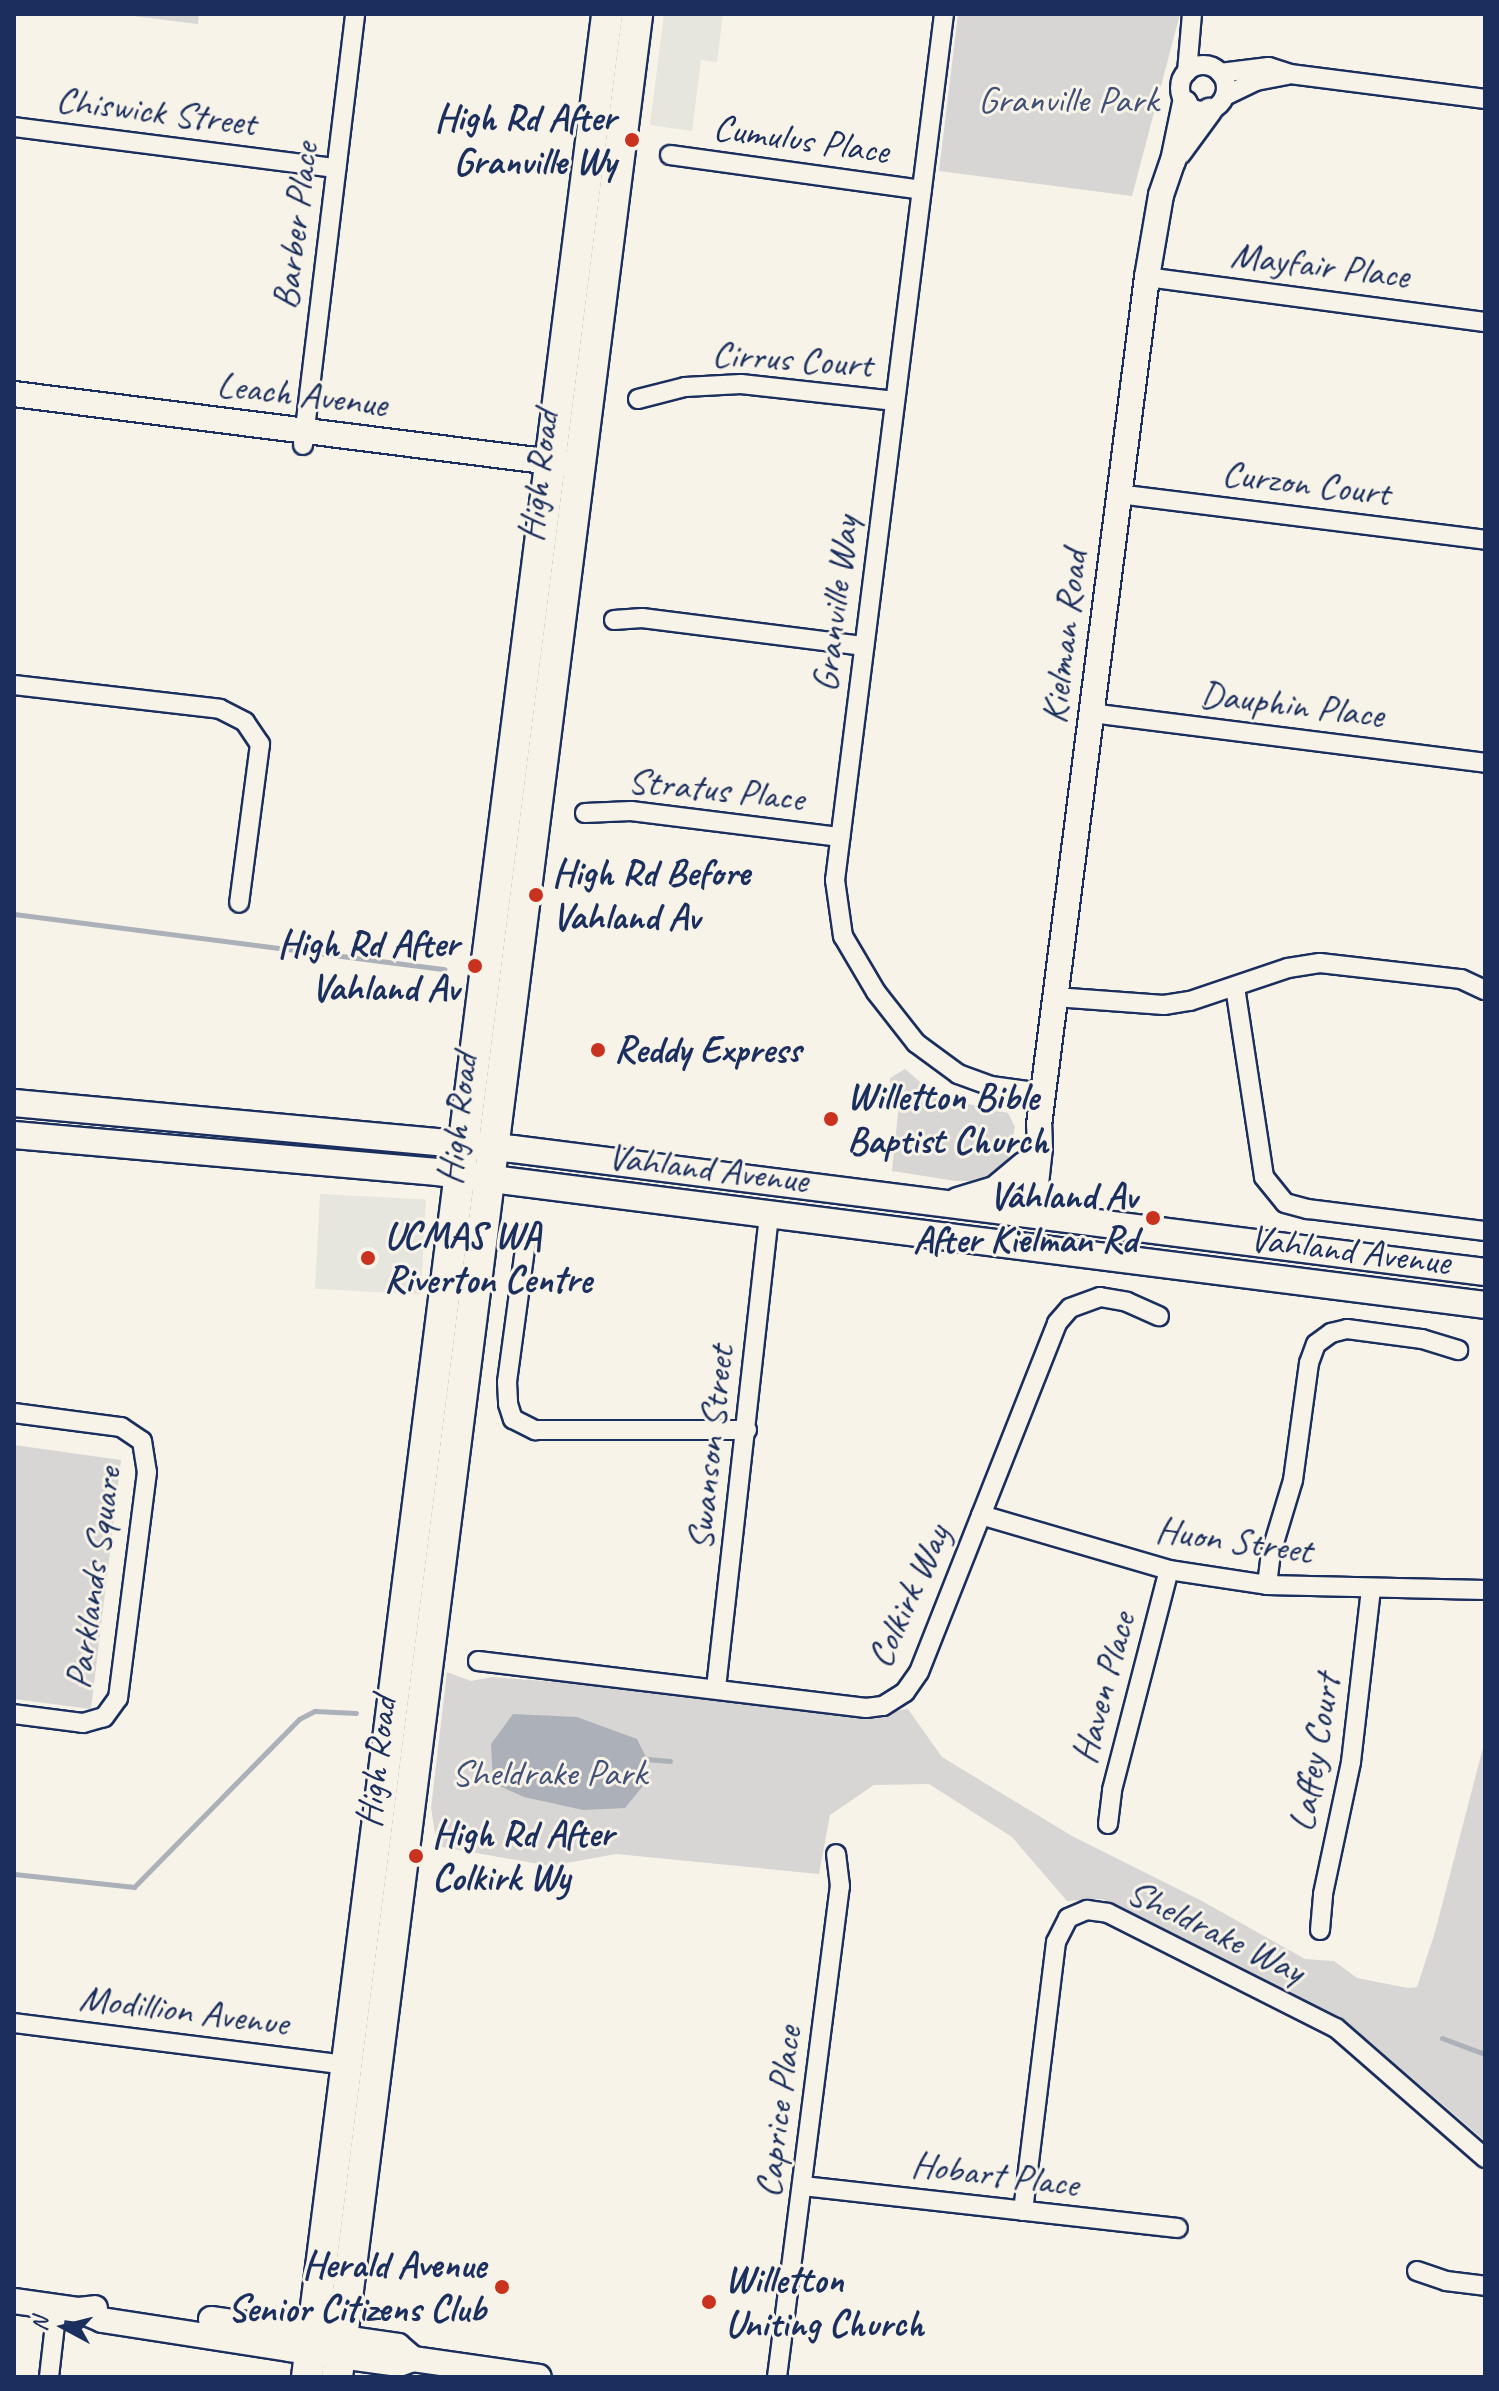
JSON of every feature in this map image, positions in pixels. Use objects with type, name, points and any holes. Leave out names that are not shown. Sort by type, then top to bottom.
[{"type":"main road","name":"High Road","points":[[309,2354],[607,14]]},
{"type":"main road","name":"High Road","points":[[340,2357],[637,14]]},
{"type":"main road","name":"Vahland Avenue","points":[[14,1103],[492,1147],[946,1204],[1032,1208],[1485,1272]]},
{"type":"main road","name":"Vahland Avenue","points":[[14,1135],[458,1174],[1485,1305]]},
{"type":"main road","points":[[946,1204],[995,1190],[1025,1165]]},
{"type":"main road","points":[[973,1241],[1010,1227],[1032,1208],[1042,1233],[1078,1241],[1099,1256]]},
{"type":"street","name":"Barber Place","points":[[304,438],[355,14]]},
{"type":"street","name":"Granville Way","points":[[944,14],[835,880],[843,936],[876,992],[916,1043],[958,1074],[991,1086],[1042,1093]]},
{"type":"street","points":[[1191,14],[1213,69],[1224,80],[1206,103]]},
{"type":"street","points":[[1191,14],[1187,72],[1180,84],[1206,103]]},
{"type":"street","points":[[1187,72],[1269,67],[1290,74],[1485,99]]},
{"type":"street","points":[[1206,103],[1256,81],[1290,74]]},
{"type":"street","name":"Kielman Road","points":[[1032,1208],[1040,1148],[1042,1093],[1147,277],[1161,195],[1173,161],[1206,103]]},
{"type":"street","name":"Chiswick Street","points":[[14,127],[336,168]]},
{"type":"street","name":"Cumulus Place","points":[[670,155],[922,190]]},
{"type":"street","name":"Mayfair Place","points":[[1147,277],[1485,322]]},
{"type":"street","name":"Cirrus Court","points":[[638,399],[685,387],[741,384],[895,401]]},
{"type":"street","name":"Leach Avenue","points":[[14,394],[304,438],[579,474]]},
{"type":"street","name":"Leach Avenue","points":[[14,411],[304,438]]},
{"type":"street","name":"Curzon Court","points":[[1118,494],[1485,540]]},
{"type":"street","points":[[614,620],[642,618],[864,646]]},
{"type":"street","points":[[14,685],[220,709],[245,722],[260,744],[239,903]]},
{"type":"street","name":"Dauphin Place","points":[[1091,713],[1485,763]]},
{"type":"street","name":"Stratus Place","points":[[585,813],[631,811],[840,837]]},
{"type":"street","points":[[1055,997],[1164,1005],[1190,1001],[1288,968],[1320,963],[1461,979],[1485,990]]},
{"type":"street","points":[[1235,987],[1264,1177],[1285,1203],[1308,1209],[1485,1231]]},
{"type":"street","name":"Kielman Road","points":[[1032,1208],[1025,1165],[1039,1125]]},
{"type":"street","name":"Swanson Street","points":[[716,1688],[769,1214]]},
{"type":"street","points":[[527,1234],[507,1382],[508,1404],[513,1419],[535,1430],[747,1430]]},
{"type":"street","name":"Colkirk Way","points":[[478,1661],[866,1708],[883,1706],[905,1692],[919,1672],[1057,1323],[1070,1308],[1100,1297],[1127,1302],[1159,1316]]},
{"type":"street","points":[[1267,1585],[1271,1553],[1293,1480],[1309,1363],[1316,1344],[1331,1333],[1347,1329],[1422,1339],[1458,1350]]},
{"type":"street","name":"Parklands Square","points":[[14,1413],[121,1427],[142,1441],[147,1472],[118,1698],[104,1717],[83,1723],[14,1714]]},
{"type":"street","name":"Huon Street","points":[[981,1515],[1169,1570],[1267,1585],[1485,1590]]},
{"type":"street","name":"Haven Place","points":[[1108,1824],[1112,1790],[1169,1570]]},
{"type":"street","name":"Laffey Court","points":[[1320,1930],[1323,1894],[1351,1762],[1371,1588]]},
{"type":"street","name":"Caprice Place","points":[[777,2377],[840,1886],[836,1854]]},
{"type":"street","name":"Sheldrake Way","points":[[1023,2211],[1056,1942],[1068,1918],[1087,1910],[1108,1913],[1336,2028],[1485,2158]]},
{"type":"street","name":"Modillion Avenue","points":[[14,2023],[346,2065]]},
{"type":"street","name":"Hobart Place","points":[[803,2186],[1178,2228]]},
{"type":"street","points":[[1417,2271],[1446,2281],[1485,2286]]},
{"type":"street","points":[[14,2301],[68,2308],[102,2320],[309,2354],[340,2357],[398,2346],[413,2359],[539,2377]]},
{"type":"street","points":[[49,2377],[68,2308]]},
{"type":"shaded area","points":[[664,14],[723,14],[717,62],[701,60],[692,131],[650,125]]},
{"type":"shaded area","points":[[320,1194],[426,1200],[421,1294],[315,1289]]},
{"type":"shaded area","points":[[513,1714],[577,1717],[637,1739],[647,1759],[643,1786],[625,1808],[583,1810],[524,1797],[493,1783],[491,1744]]},
{"type":"green space","points":[[117,14],[199,14],[198,24]]},
{"type":"green space","name":"Granville Park","points":[[958,14],[1180,14],[1132,196],[939,171]]},
{"type":"green space","points":[[905,1069],[926,1087],[956,1101],[1008,1113],[1015,1127],[1007,1163],[980,1181],[956,1181],[892,1171],[900,1094],[890,1090],[890,1078]]},
{"type":"green space","points":[[14,1445],[121,1460],[91,1709],[14,1699]]},
{"type":"green space","name":"Sheldrake Park","points":[[447,1672],[471,1681],[492,1677],[635,1688],[861,1717],[908,1709],[942,1757],[1072,1836],[1202,1901],[1305,1959],[1334,1961],[1357,1978],[1408,1988],[1417,1987],[1435,1932],[1485,1740],[1485,2141],[1368,2040],[1323,2010],[1102,1899],[1067,1901],[1012,1837],[929,1784],[874,1785],[830,1815],[819,1874],[616,1854],[550,1866],[437,1846],[431,1808]]},
{"type":"waterway","points":[[14,914],[445,969]]},
{"type":"waterway","points":[[14,1874],[134,1887],[299,1719],[315,1711],[356,1713]]},
{"type":"waterway","points":[[647,1759],[670,1761]]},
{"type":"waterway","points":[[1442,2038],[1485,2054]]},
{"type":"place","name":"High Rd After Granville Wy","points":[[632,140]]},
{"type":"place","name":"High Rd Before Vahland Av","points":[[536,895]]},
{"type":"place","name":"High Rd After Vahland Av","points":[[475,966]]},
{"type":"place","name":"Reddy Express","points":[[598,1050]]},
{"type":"place","name":"Willetton Bible Baptist Church","points":[[831,1119]]},
{"type":"place","name":"Vahland Av After Kielman Rd","points":[[1153,1218]]},
{"type":"place","name":"UCMAS WA Riverton Centre","points":[[368,1258]]},
{"type":"place","name":"High Rd After Colkirk Wy","points":[[416,1856]]},
{"type":"place","name":"Herald Avenue Senior Citizens Club","points":[[502,2287]]},
{"type":"place","name":"Willetton Uniting Church","points":[[709,2302]]}]
